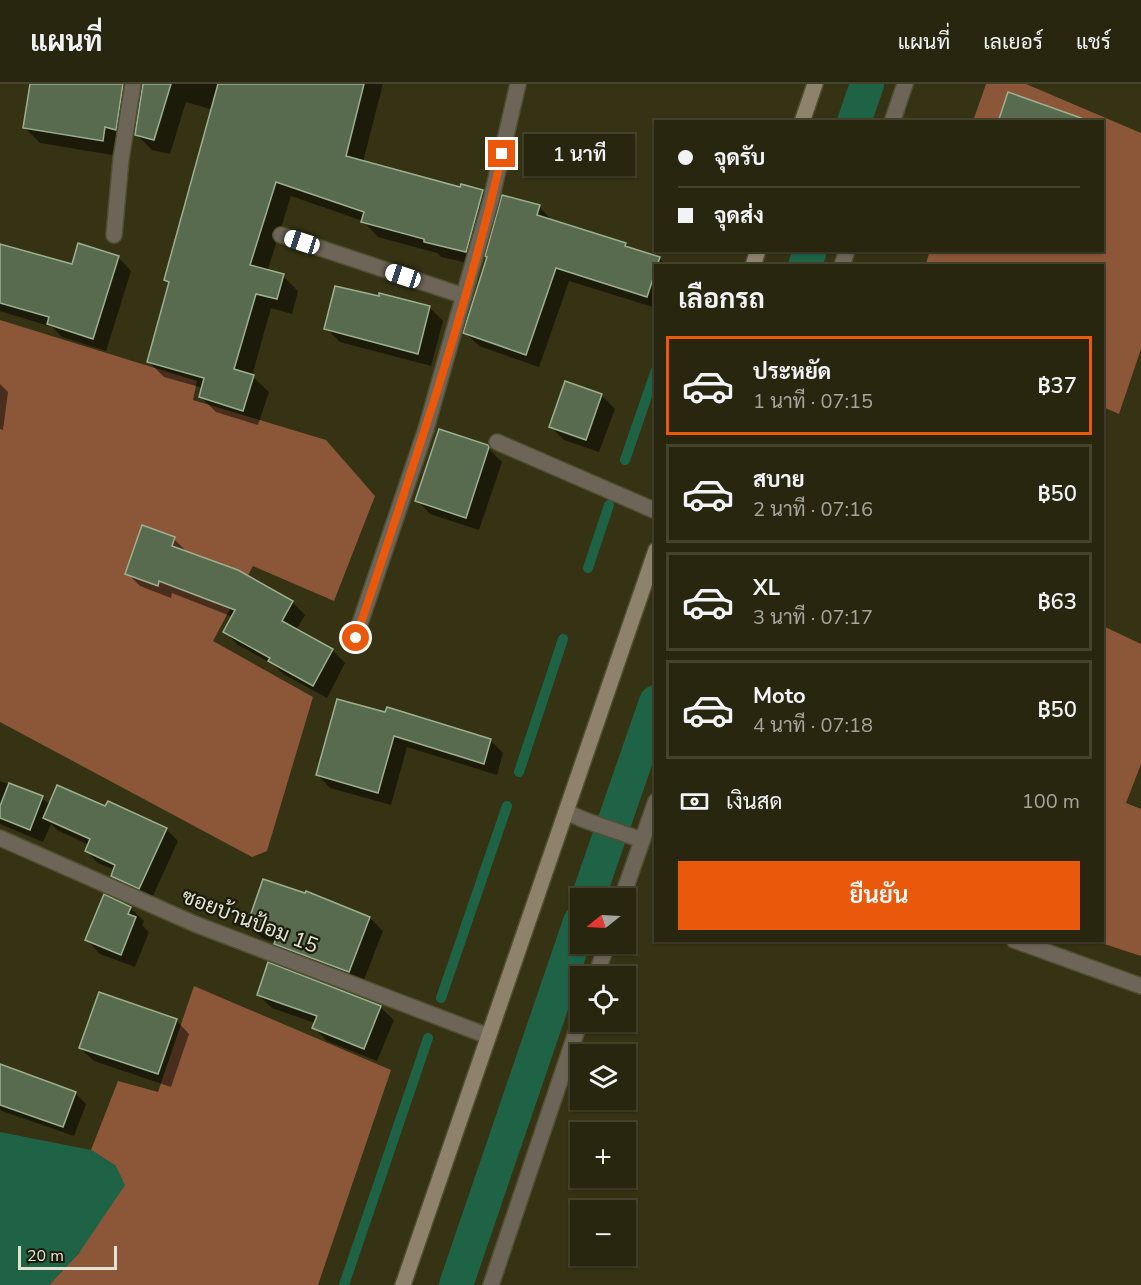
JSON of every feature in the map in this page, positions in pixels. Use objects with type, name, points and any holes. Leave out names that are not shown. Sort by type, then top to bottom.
[{"type":"main road","points":[[803,120],[815,84]]},
{"type":"main road","points":[[404,1285],[654,556]]},
{"type":"street","points":[[114,235],[121,159],[133,84]]},
{"type":"street","points":[[356,638],[426,429],[491,200],[518,84]]},
{"type":"street","points":[[893,120],[905,84]]},
{"type":"street","points":[[281,235],[464,296]]},
{"type":"street","points":[[496,442],[654,510]]},
{"type":"street","points":[[566,812],[649,841]]},
{"type":"street","points":[[627,888],[649,841],[654,812]]},
{"type":"street","name":"ซอยบ้านป้อม 15","points":[[0,838],[195,924],[488,1036]]},
{"type":"street","points":[[1020,942],[1141,986]]},
{"type":"street","points":[[491,1285],[576,1032]]},
{"type":"shaded area","points":[[986,84],[1026,84],[1141,133],[1141,349],[1119,414],[1104,407],[1104,264],[926,264],[930,252],[1104,252],[1104,120],[973,120]]},
{"type":"shaded area","points":[[0,320],[197,381],[193,400],[326,440],[375,496],[334,601],[253,566],[213,641],[313,697],[267,851],[252,857],[0,722]]},
{"type":"shaded area","points":[[1104,626],[1141,644],[1141,764],[1126,803],[1141,809],[1141,956],[1098,942],[1104,942]]},
{"type":"shaded area","points":[[194,986],[391,1070],[318,1285],[49,1285],[79,1253],[116,1166],[91,1150],[118,1081],[158,1092]]},
{"type":"shaded area","points":[[0,1132],[91,1150],[116,1166],[125,1185],[79,1253],[49,1285],[0,1285]]},
{"type":"building","points":[[30,84],[123,84],[116,130],[105,127],[103,141],[23,128]]},
{"type":"building","points":[[143,84],[171,84],[154,140],[135,135]]},
{"type":"building","points":[[218,84],[364,84],[346,156],[460,187],[461,184],[483,190],[466,252],[424,242],[424,239],[361,222],[364,212],[276,182],[250,265],[284,274],[277,299],[256,294],[234,369],[254,375],[243,411],[199,397],[204,378],[147,362],[169,282],[164,280]]},
{"type":"building","points":[[1008,92],[1081,118],[1080,120],[999,120]]},
{"type":"building","points":[[502,195],[540,205],[537,215],[626,243],[625,246],[660,257],[658,264],[654,264],[654,275],[647,297],[556,268],[526,355],[463,333],[487,257],[485,256]]},
{"type":"building","points":[[78,243],[119,256],[93,339],[47,324],[49,317],[0,303],[0,244],[72,264]]},
{"type":"building","points":[[335,286],[379,296],[379,293],[430,306],[418,354],[324,329]]},
{"type":"building","points":[[565,381],[602,394],[586,440],[549,427]]},
{"type":"building","points":[[439,429],[489,447],[466,518],[415,501]]},
{"type":"building","points":[[142,525],[175,537],[172,546],[238,570],[293,601],[282,621],[333,649],[313,686],[268,661],[270,658],[223,632],[235,610],[159,581],[158,586],[125,574]]},
{"type":"building","points":[[337,699],[385,712],[387,707],[491,739],[484,764],[394,736],[378,793],[316,775]]},
{"type":"building","points":[[9,783],[43,796],[30,830],[0,818],[0,806]]},
{"type":"building","points":[[57,785],[105,806],[108,801],[167,828],[139,889],[111,876],[115,865],[85,851],[90,839],[43,818]]},
{"type":"building","points":[[263,879],[305,893],[306,891],[370,917],[349,972],[274,944],[277,935],[247,925]]},
{"type":"building","points":[[104,894],[131,907],[128,914],[136,917],[121,955],[85,940]]},
{"type":"building","points":[[268,962],[381,1006],[364,1049],[312,1028],[317,1016],[257,995]]},
{"type":"building","points":[[99,992],[177,1019],[158,1074],[79,1048]]},
{"type":"building","points":[[0,1064],[76,1092],[63,1127],[0,1105]]},
{"type":"waterway","points":[[855,120],[867,84]]},
{"type":"waterway","points":[[806,264],[809,252]]},
{"type":"waterway","points":[[625,460],[654,376]]},
{"type":"waterway","points":[[588,568],[609,505]]},
{"type":"waterway","points":[[519,772],[563,639]]},
{"type":"waterway","points":[[591,888],[654,708]]},
{"type":"waterway","points":[[441,998],[507,806]]},
{"type":"waterway","points":[[456,1285],[570,951]]},
{"type":"waterway","points":[[344,1285],[428,1038]]},
{"type":"route","points":[[356,638],[426,429],[502,154]]}]
